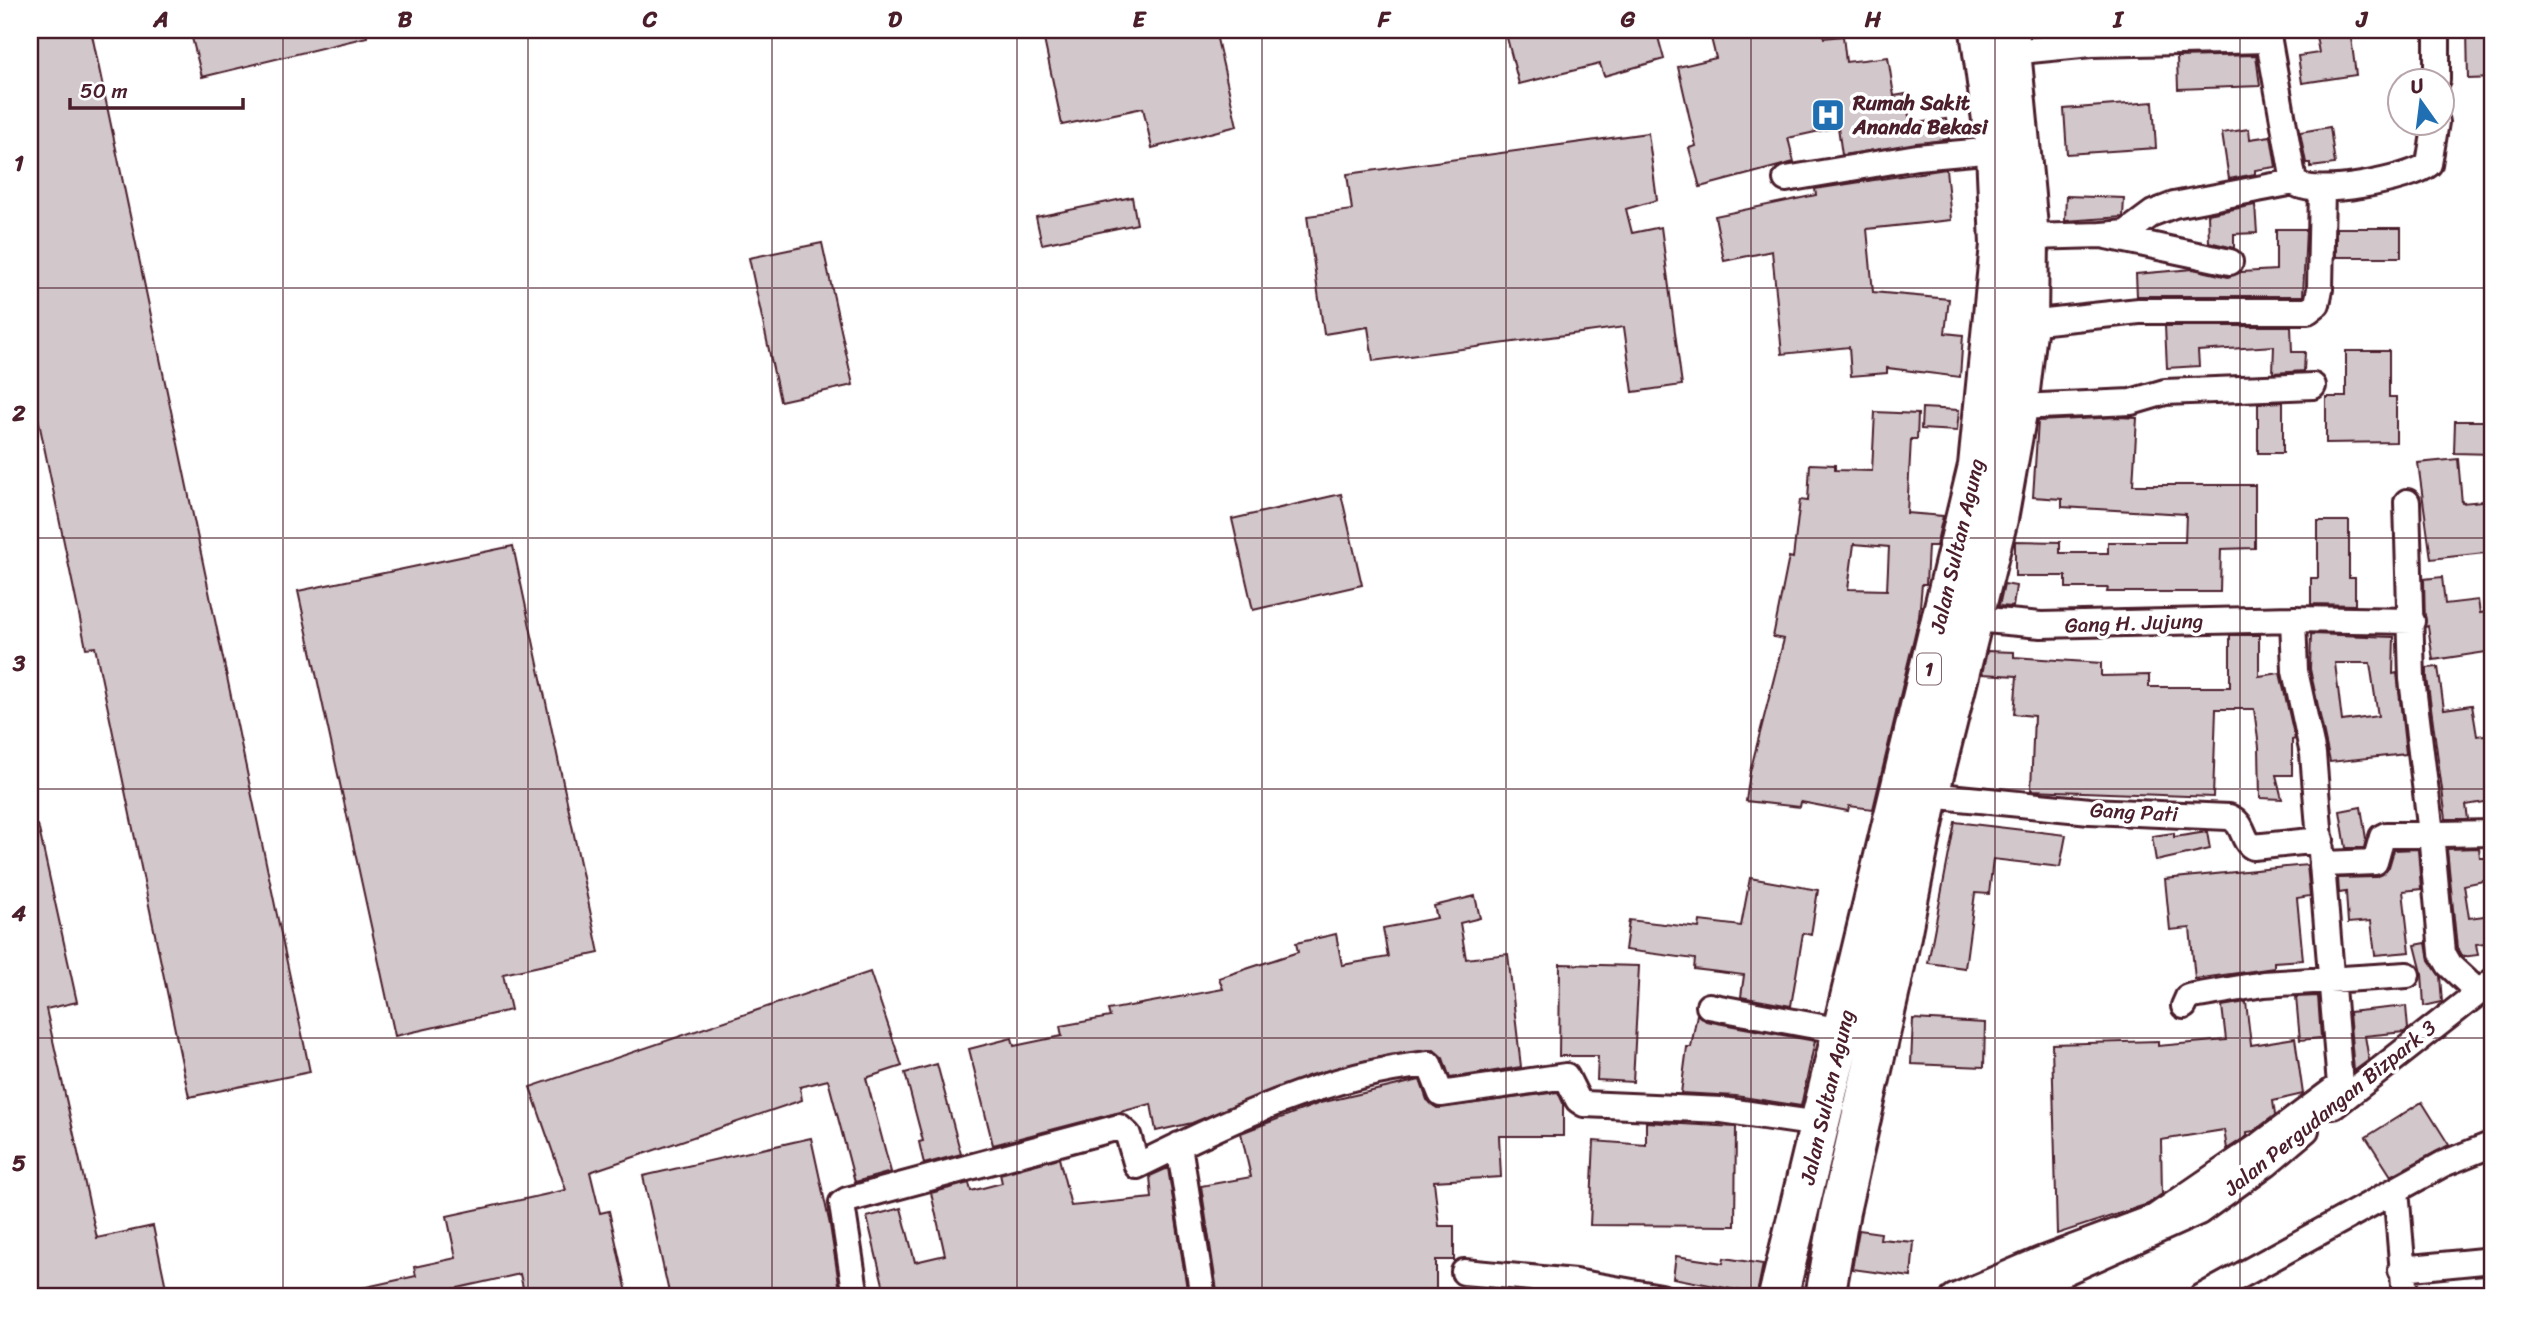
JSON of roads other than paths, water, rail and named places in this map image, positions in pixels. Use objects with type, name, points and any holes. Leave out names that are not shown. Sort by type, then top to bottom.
[{"type":"highway","name":"Jalan Sultan Agung","points":[[1778,1297],[1978,466],[2000,245],[1996,150],[1980,30]]},
{"type":"highway","name":"Jalan Sultan Agung","points":[[1825,1297],[1840,1211],[1892,981],[1929,795],[1975,620],[1998,519],[2018,407],[2028,323],[2029,237],[2010,41]]},
{"type":"street","points":[[2437,30],[2437,66]]},
{"type":"street","points":[[2010,41],[2091,44],[2268,35],[2294,182],[2298,186],[2322,189],[2347,187],[2424,168],[2431,160],[2434,136]]},
{"type":"street","points":[[1786,179],[1917,157],[1996,150]]},
{"type":"street","points":[[2029,237],[2126,233],[2153,214],[2174,205],[2294,182]]},
{"type":"street","points":[[2028,323],[2139,311],[2308,311],[2317,304],[2320,289],[2322,189]]},
{"type":"street","points":[[2102,235],[2230,262]]},
{"type":"street","points":[[2018,407],[2131,402],[2165,392],[2313,386]]},
{"type":"street","points":[[2407,502],[2412,679],[2443,957],[2485,986]]},
{"type":"street","points":[[1954,1297],[2039,1260],[2155,1216],[2260,1145],[2340,1085],[2311,738],[2295,671],[2293,619]]},
{"type":"street","name":"Gang H. Jujung","points":[[1975,620],[2052,625],[2293,619],[2412,621]]},
{"type":"street","name":"Gang Pati","points":[[1929,795],[2090,811],[2229,817],[2241,824],[2250,846],[2322,852]]},
{"type":"street","points":[[2322,852],[2375,862],[2384,835],[2493,833]]},
{"type":"street","points":[[2184,1006],[2188,997],[2264,984],[2407,975]]},
{"type":"street","name":"Jalan Pergudangan Bizpark 3","points":[[2010,1297],[2199,1212],[2267,1163],[2355,1088],[2485,986]]},
{"type":"street","points":[[1709,1006],[1842,1031]]},
{"type":"street","points":[[856,1297],[842,1203],[847,1200],[1119,1127],[1128,1135],[1137,1166],[1295,1094],[1354,1075],[1427,1064],[1432,1066],[1441,1094],[1566,1076],[1578,1100],[1584,1104],[1722,1110],[1819,1124]]},
{"type":"street","points":[[2202,1297],[2443,1164],[2493,1144]]},
{"type":"street","points":[[1179,1145],[1203,1297]]},
{"type":"street","points":[[2396,1190],[2405,1297]]},
{"type":"street","points":[[2401,1269],[2493,1260]]},
{"type":"street","points":[[1464,1272],[1575,1282],[1661,1297]]},
{"type":"place","name":"Rumah Sakit Ananda Bekasi","points":[[1828,115]]}]
